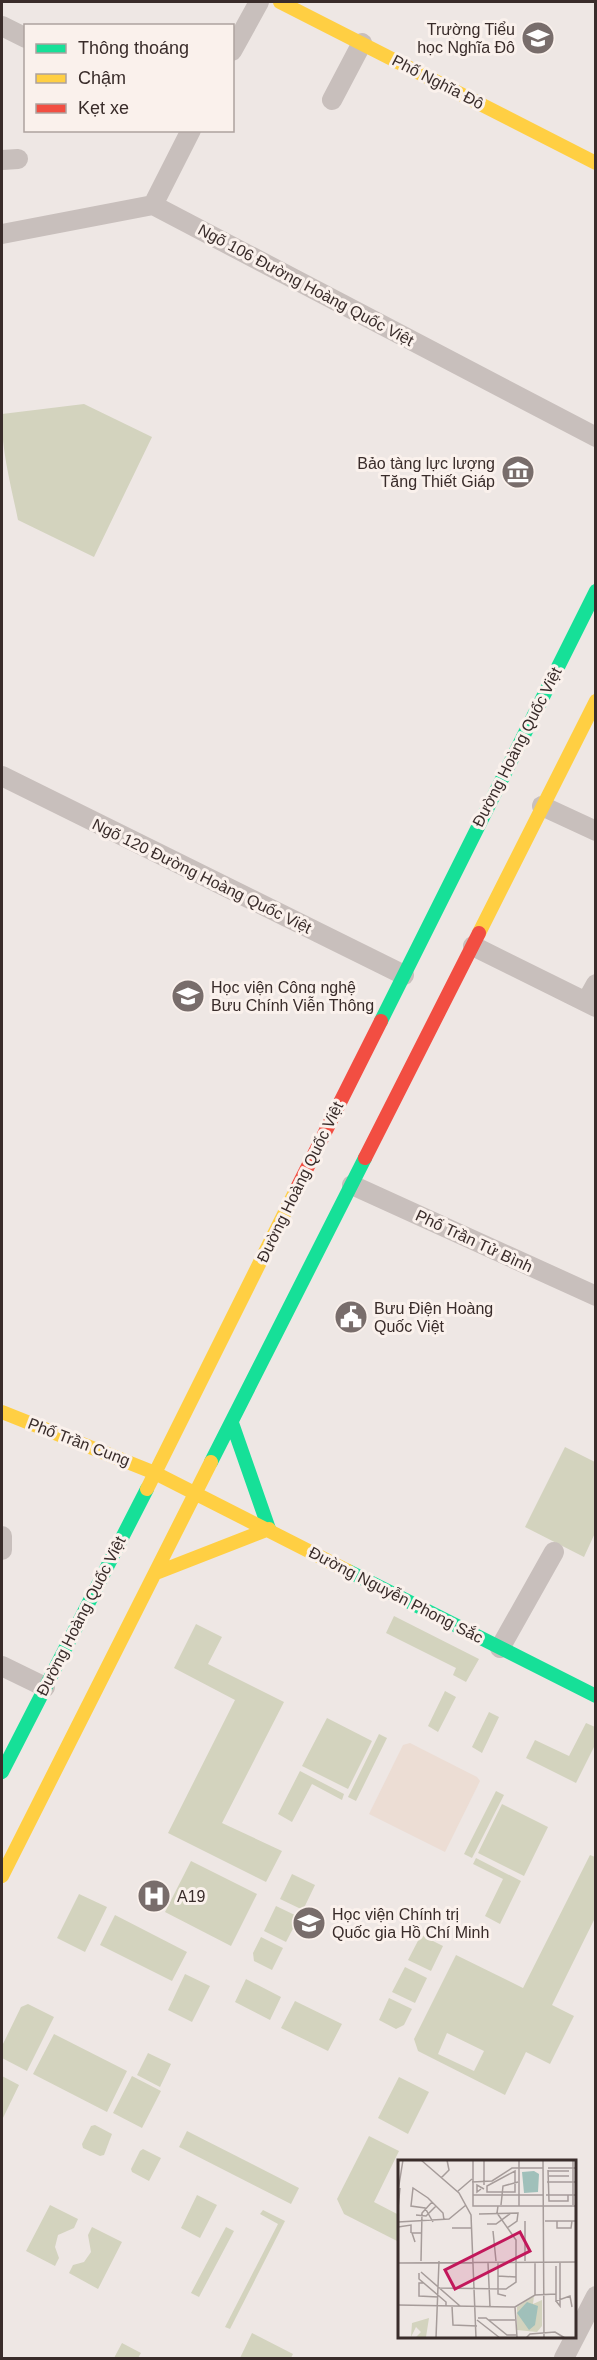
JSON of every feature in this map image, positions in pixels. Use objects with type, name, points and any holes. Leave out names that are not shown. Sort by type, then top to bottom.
[{"type":"main road","name":"Phố Nghĩa Đô","points":[[280,2],[596,163]]},
{"type":"main road","name":"Đường Hoàng Quốc Việt","points":[[2,1772],[155,1473],[596,591]]},
{"type":"main road","points":[[2,1876],[596,701]]},
{"type":"main road","name":"Phố Trần Cung","points":[[2,1412],[155,1473],[196,1494]]},
{"type":"main road","points":[[156,1573],[268,1529],[232,1423]]},
{"type":"main road","name":"Đường Nguyễn Phong Sắc","points":[[196,1494],[596,1696]]},
{"type":"street","points":[[234,47],[259,2]]},
{"type":"street","points":[[2,26],[24,37]]},
{"type":"street","points":[[332,100],[362,43]]},
{"type":"street","points":[[2,234],[153,205],[190,132]]},
{"type":"street","name":"Ngõ 106 Đường Hoàng Quốc Việt","points":[[153,205],[596,437]]},
{"type":"street","name":"Ngõ 120 Đường Hoàng Quốc Việt","points":[[2,776],[404,975]]},
{"type":"street","points":[[543,806],[596,831]]},
{"type":"street","points":[[473,946],[591,1005],[596,984]]},
{"type":"street","name":"Phố Trần Tử Bình","points":[[352,1185],[596,1296]]},
{"type":"street","points":[[2,1536],[2,1550]]},
{"type":"street","points":[[500,1648],[554,1552]]},
{"type":"street","points":[[2,1666],[45,1687]]},
{"type":"street","points":[[576,2335],[596,2296]]},
{"type":"street","points":[[564,2358],[574,2339]]},
{"type":"green space","points":[[84,404],[152,437],[94,557],[18,520],[7,467],[2,427],[2,414]]},
{"type":"green space","points":[[565,1447],[595,1462],[595,1533],[584,1557],[525,1527]]},
{"type":"green space","points":[[394,1616],[479,1659],[466,1682],[453,1675],[456,1668],[386,1633]]},
{"type":"green space","points":[[196,1624],[222,1637],[208,1664],[284,1702],[222,1823],[282,1851],[266,1882],[168,1833],[235,1700],[174,1668]]},
{"type":"green space","points":[[445,1691],[456,1697],[438,1732],[428,1726]]},
{"type":"green space","points":[[489,1712],[499,1717],[482,1753],[472,1747]]},
{"type":"green space","points":[[327,1718],[372,1741],[348,1789],[302,1766]]},
{"type":"green space","points":[[586,1723],[595,1727],[595,1745],[576,1783],[526,1758],[535,1740],[569,1756]]},
{"type":"green space","points":[[379,1734],[387,1738],[356,1801],[348,1797]]},
{"type":"green space","points":[[300,1771],[344,1794],[342,1800],[312,1784],[292,1822],[278,1814]]},
{"type":"green space","points":[[496,1791],[504,1795],[472,1858],[464,1854]]},
{"type":"green space","points":[[502,1804],[548,1827],[524,1876],[478,1853]]},
{"type":"green space","points":[[590,1855],[595,1857],[595,1918],[552,2005],[574,2016],[550,2064],[526,2052],[505,2095],[418,2051],[414,2039],[456,1955],[523,1988]],"holes":[[[447,2033],[484,2051],[474,2071],[438,2054]]]},
{"type":"green space","points":[[476,1858],[521,1881],[500,1924],[485,1916],[503,1879],[473,1864]]},
{"type":"green space","points":[[191,1861],[257,1894],[231,1946],[165,1912]]},
{"type":"green space","points":[[292,1874],[315,1885],[303,1910],[280,1899]]},
{"type":"green space","points":[[79,1894],[107,1907],[85,1952],[57,1938]]},
{"type":"green space","points":[[276,1906],[299,1917],[286,1942],[264,1931]]},
{"type":"green space","points":[[115,1915],[187,1952],[172,1981],[100,1945]]},
{"type":"green space","points":[[421,1935],[443,1946],[431,1971],[408,1960]]},
{"type":"green space","points":[[261,1937],[283,1948],[272,1970],[254,1961],[253,1953]]},
{"type":"green space","points":[[405,1967],[427,1978],[415,2003],[392,1992]]},
{"type":"green space","points":[[185,1974],[210,1986],[192,2022],[168,2010]]},
{"type":"green space","points":[[246,1979],[281,1997],[270,2020],[235,2002]]},
{"type":"green space","points":[[389,1998],[412,2009],[404,2025],[396,2029],[379,2020]]},
{"type":"green space","points":[[295,2001],[342,2024],[328,2051],[281,2028]]},
{"type":"green space","points":[[28,2004],[54,2017],[27,2071],[2,2058],[2,2046],[21,2007]]},
{"type":"green space","points":[[54,2034],[127,2071],[107,2112],[33,2074]]},
{"type":"green space","points":[[148,2053],[171,2064],[160,2087],[137,2075]]},
{"type":"green space","points":[[2,2076],[19,2085],[2,2120]]},
{"type":"green space","points":[[132,2076],[161,2091],[142,2128],[113,2113]]},
{"type":"green space","points":[[399,2077],[429,2092],[408,2134],[378,2118]]},
{"type":"green space","points":[[95,2125],[112,2134],[104,2155],[100,2156],[83,2148],[82,2144],[91,2126]]},
{"type":"green space","points":[[187,2131],[299,2188],[291,2204],[179,2147]]},
{"type":"green space","points":[[369,2136],[399,2151],[374,2202],[398,2214],[398,2241],[344,2214],[337,2199]]},
{"type":"green space","points":[[143,2149],[161,2158],[149,2181],[132,2172],[131,2169]]},
{"type":"green space","points":[[197,2195],[217,2205],[200,2238],[181,2228]]},
{"type":"green space","points":[[50,2205],[78,2219],[74,2228],[58,2235],[55,2247],[59,2258],[55,2266],[26,2251]]},
{"type":"green space","points":[[263,2210],[285,2221],[230,2329],[225,2327],[278,2224],[260,2214]]},
{"type":"green space","points":[[92,2227],[122,2242],[98,2289],[69,2273],[73,2265],[84,2262],[91,2252],[88,2235]]},
{"type":"green space","points":[[226,2227],[234,2231],[199,2297],[191,2293]]},
{"type":"green space","points":[[252,2333],[293,2354],[291,2358],[240,2358]]},
{"type":"green space","points":[[122,2343],[141,2353],[138,2358],[114,2358]]},
{"type":"shaded area","points":[[410,1743],[477,1777],[480,1781],[445,1852],[369,1814],[403,1745]]},
{"type":"traffic: fast","points":[[381,1021],[596,591]]},
{"type":"traffic: fast","points":[[211,1462],[365,1158]]},
{"type":"traffic: fast","points":[[232,1423],[269,1529]]},
{"type":"traffic: fast","points":[[2,1772],[147,1489]]},
{"type":"traffic: fast","points":[[348,1571],[596,1696]]},
{"type":"traffic: slow","points":[[280,2],[596,163]]},
{"type":"traffic: slow","points":[[479,933],[596,701]]},
{"type":"traffic: slow","points":[[147,1489],[296,1190]]},
{"type":"traffic: slow","points":[[2,1412],[155,1473],[348,1571]]},
{"type":"traffic: slow","points":[[2,1876],[211,1462]]},
{"type":"traffic: slow","points":[[156,1573],[269,1529]]},
{"type":"traffic: jam","points":[[365,1158],[479,933]]},
{"type":"traffic: jam","points":[[296,1190],[381,1021]]},
{"type":"place","name":"Trường Tiểu học Nghĩa Đô","points":[[538,38]]},
{"type":"place","name":"Bảo tàng lực lượng Tăng Thiết Giáp","points":[[518,472]]},
{"type":"place","name":"Học viện Công nghệ Bưu Chính Viễn Thông","points":[[188,996]]},
{"type":"place","name":"Bưu Điện Hoàng Quốc Việt","points":[[351,1317]]},
{"type":"place","name":"A19","points":[[154,1896]]},
{"type":"place","name":"Học viện Chính trị Quốc gia Hồ Chí Minh","points":[[309,1923]]}]
